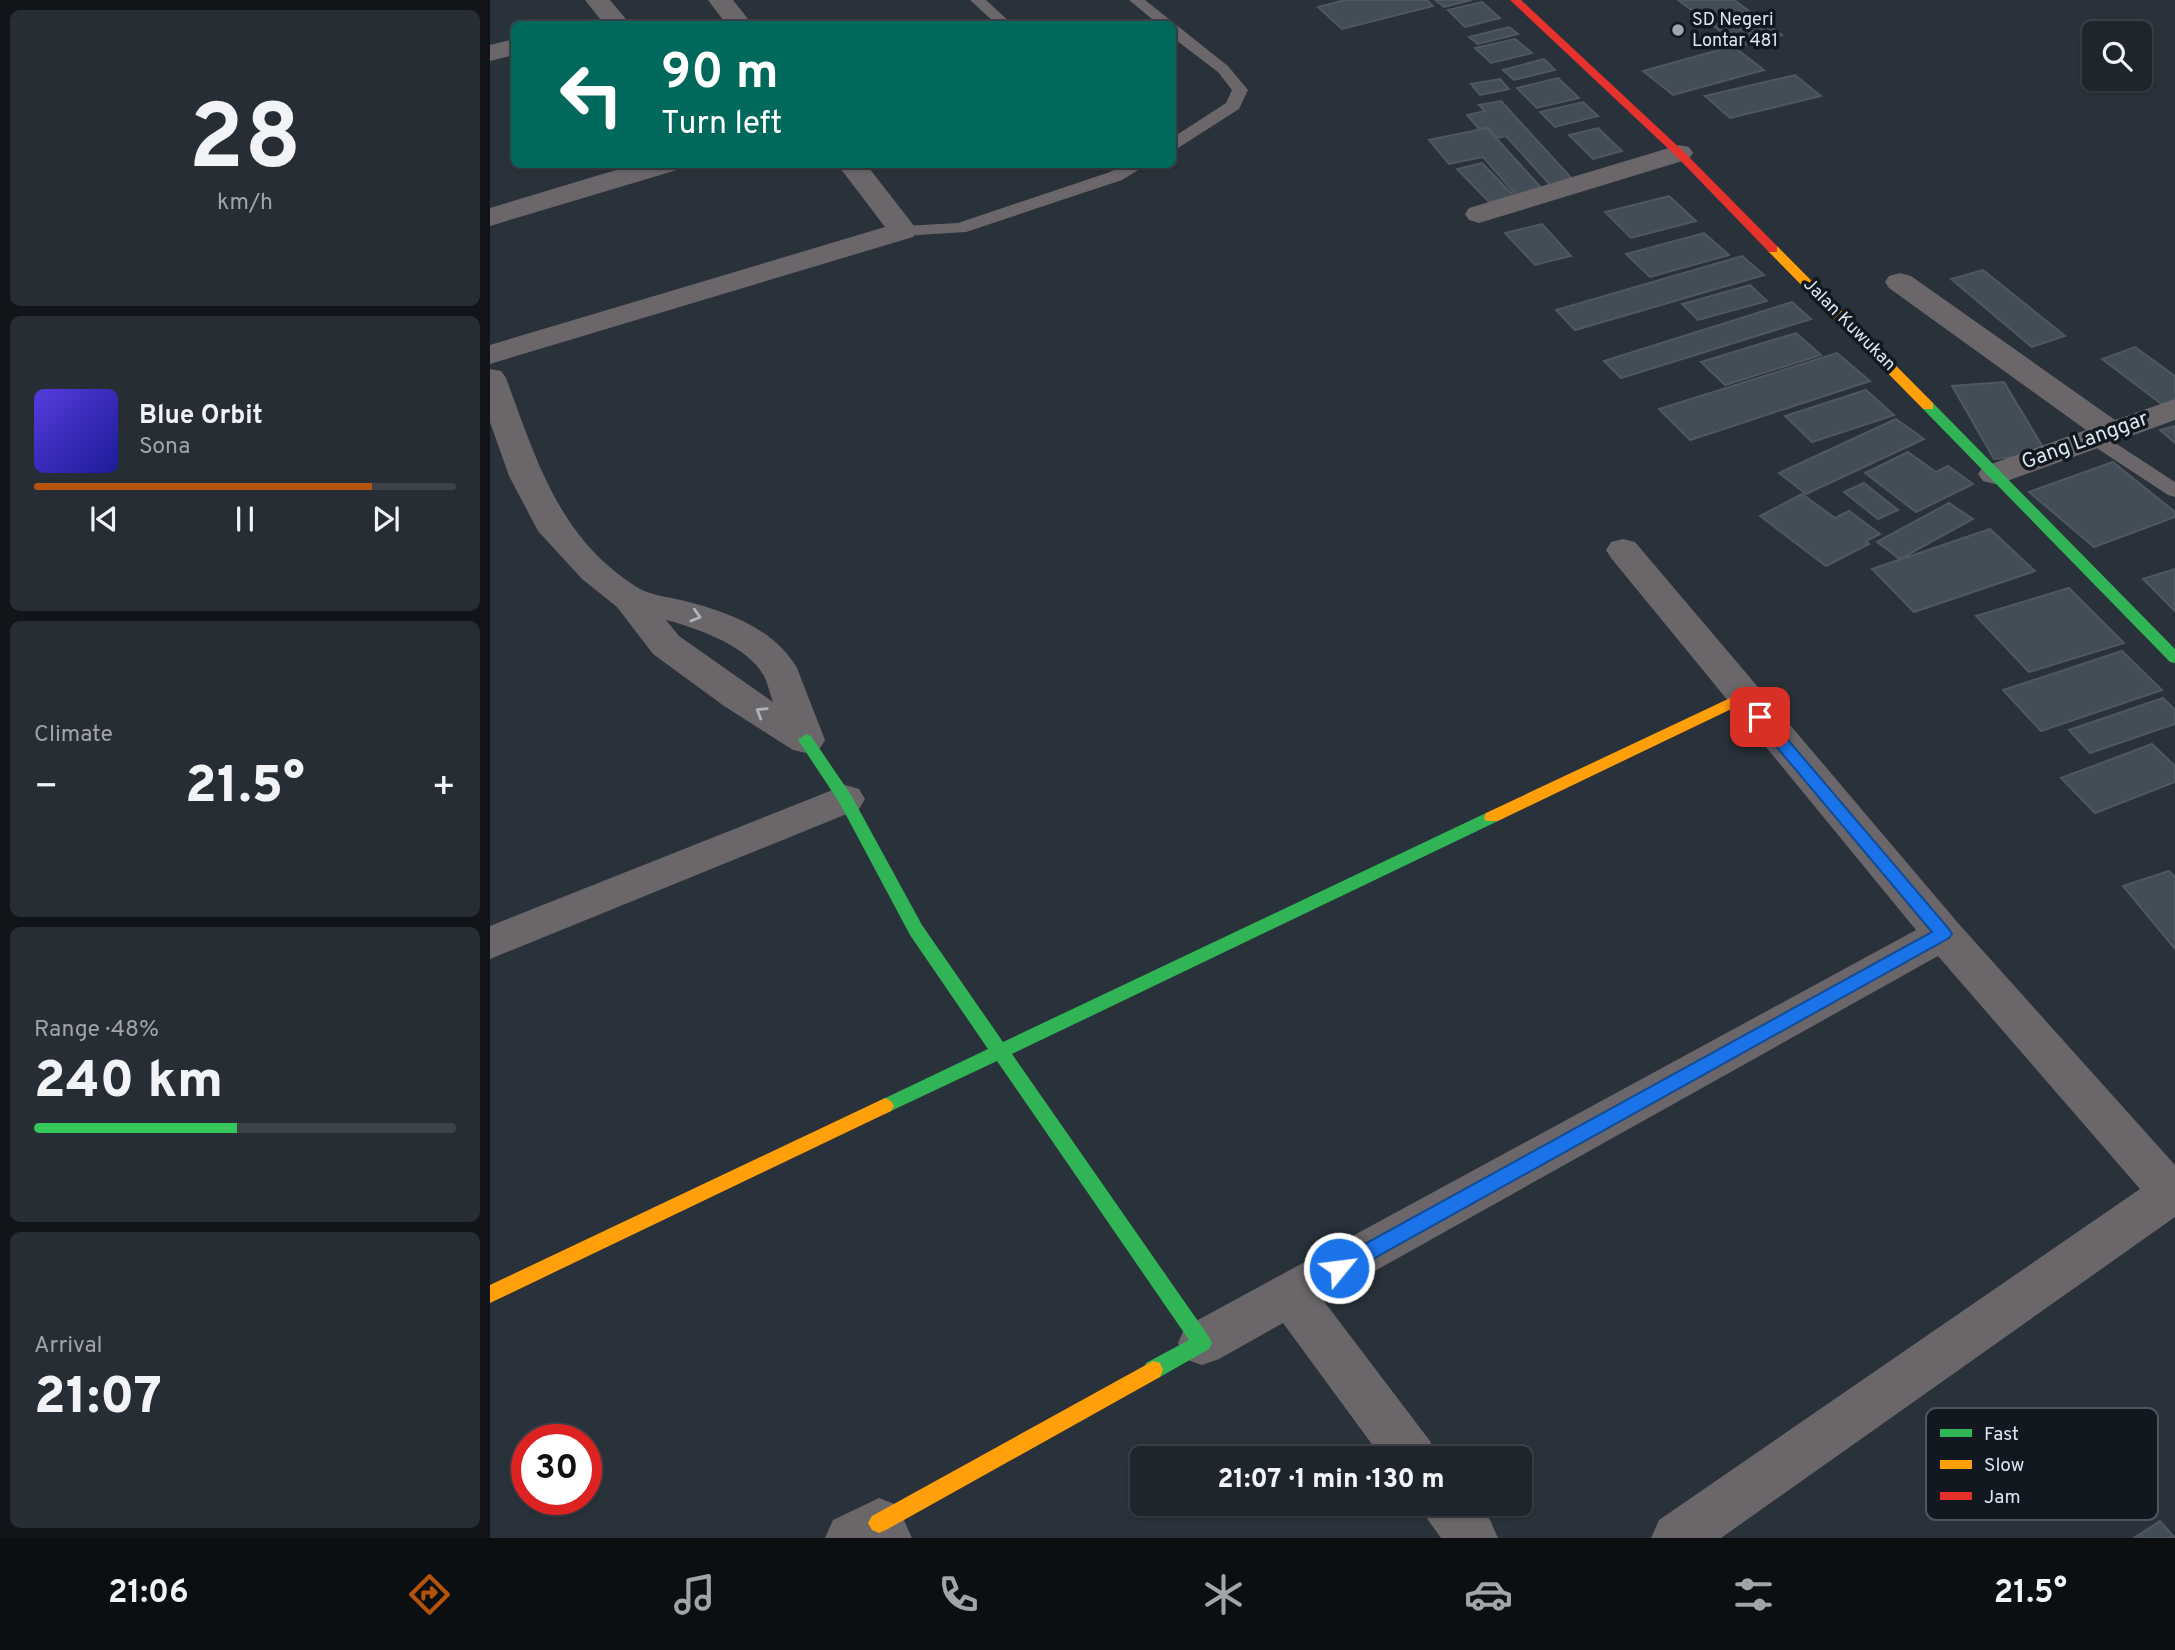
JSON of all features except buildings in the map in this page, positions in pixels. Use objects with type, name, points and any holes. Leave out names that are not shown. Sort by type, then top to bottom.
[{"type":"street","points":[[597,0],[609,21]]},
{"type":"street","points":[[720,0],[737,21]]},
{"type":"street","name":"Jalan Kuwukan","points":[[1515,0],[1679,153],[2175,658]]},
{"type":"street","points":[[490,53],[511,48]]},
{"type":"street","points":[[1479,214],[1679,153]]},
{"type":"street","points":[[490,217],[654,168]]},
{"type":"street","points":[[490,355],[903,231],[854,168]]},
{"type":"street","points":[[1900,282],[2104,436]]},
{"type":"street","points":[[490,378],[526,476],[550,523],[594,571],[630,599],[666,645],[737,697],[806,740]]},
{"type":"street","name":"Gang Langgar","points":[[1995,474],[2175,409]]},
{"type":"street","points":[[1623,550],[1943,934],[2173,1195],[1677,1538]]},
{"type":"street","points":[[630,599],[705,618],[747,638],[779,668],[806,740],[845,799],[916,930],[1202,1343]]},
{"type":"street","points":[[490,1294],[1743,697]]},
{"type":"street","points":[[490,943],[845,799]]},
{"type":"street","points":[[872,1533],[1202,1343],[1943,934]]},
{"type":"street","points":[[1291,1295],[1403,1446]]},
{"type":"street","points":[[1456,1516],[1472,1538]]},
{"type":"lane","points":[[977,0],[1001,21]]},
{"type":"lane","points":[[1136,0],[1163,21]]},
{"type":"lane","points":[[1176,32],[1223,69],[1240,90],[1233,106],[1176,142]]},
{"type":"lane","points":[[903,231],[960,228],[1116,176],[1132,168]]},
{"type":"lane","points":[[2104,436],[2175,491]]},
{"type":"traffic: fast","points":[[1928,406],[2175,658]]},
{"type":"traffic: fast","points":[[806,740],[845,799],[916,930],[1202,1343],[1153,1370]]},
{"type":"traffic: fast","points":[[885,1106],[1492,817]]},
{"type":"traffic: slow","points":[[1773,249],[1928,406]]},
{"type":"traffic: slow","points":[[1492,817],[1743,697]]},
{"type":"traffic: slow","points":[[490,1294],[885,1106]]},
{"type":"traffic: slow","points":[[879,1523],[1153,1370]]},
{"type":"traffic: jam","points":[[1515,0],[1679,153],[1773,249]]},
{"type":"place","name":"SD Negeri Lontar 481","points":[[1678,30]]},
{"type":"route","points":[[1339,1268],[1943,934],[1760,717]]}]
